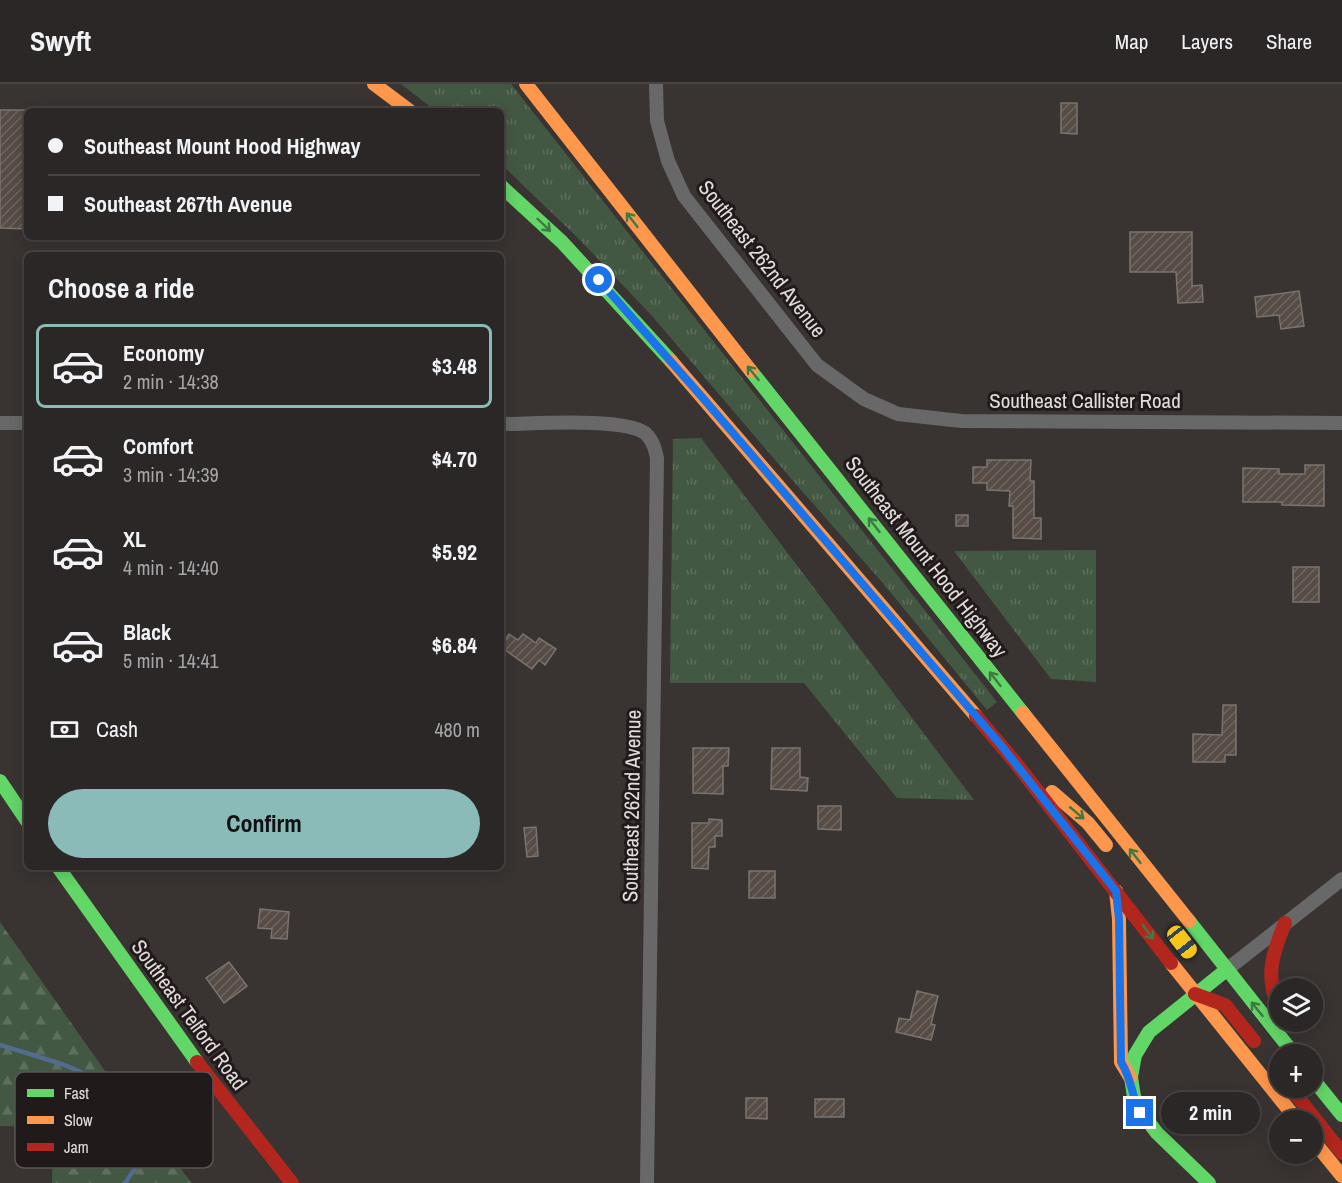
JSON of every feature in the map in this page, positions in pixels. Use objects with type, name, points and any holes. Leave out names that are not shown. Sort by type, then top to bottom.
[{"type":"main road","points":[[374,84],[406,108]]},
{"type":"main road","name":"Southeast Mount Hood Highway","points":[[526,84],[1225,971],[1286,1044]]},
{"type":"main road","points":[[504,189],[562,242],[637,322],[1015,762],[1195,994],[1289,1110]]},
{"type":"main road","points":[[1015,762],[1088,822],[1117,859]]},
{"type":"main road","points":[[0,781],[24,817]]},
{"type":"main road","name":"Southeast Telford Road","points":[[60,870],[178,1038],[205,1072]]},
{"type":"main road","points":[[1116,891],[1119,919],[1121,1062],[1130,1077]]},
{"type":"main road","points":[[1269,978],[1270,962],[1285,923]]},
{"type":"main road","points":[[1205,963],[1225,971]]},
{"type":"main road","points":[[1209,1183],[1157,1133],[1140,1113],[1131,1089],[1130,1077],[1134,1058],[1149,1032],[1225,971]]},
{"type":"main road","points":[[1195,994],[1226,1005],[1259,1048]]},
{"type":"main road","name":"Southeast Telford Road","points":[[213,1083],[292,1183]]},
{"type":"main road","points":[[1323,1091],[1342,1115]]},
{"type":"main road","points":[[1298,1098],[1342,1153]]},
{"type":"main road","points":[[1323,1153],[1342,1176]]},
{"type":"street","name":"Southeast 262nd Avenue","points":[[656,84],[657,121],[668,161],[684,196],[817,365],[837,380]]},
{"type":"street","name":"Southeast Callister Road","points":[[837,380],[864,399],[898,414],[961,421],[1342,423]]},
{"type":"street","points":[[0,423],[24,423]]},
{"type":"street","name":"Southeast 262nd Avenue","points":[[504,424],[605,424],[631,427],[645,433],[653,442],[657,458],[647,1183]]},
{"type":"street","points":[[1225,971],[1342,879]]},
{"type":"green space","points":[[401,84],[511,84],[997,702],[987,710],[882,582],[653,317],[579,239],[504,167],[504,108],[432,108]]},
{"type":"green space","points":[[701,438],[974,800],[897,798],[804,683],[670,683],[673,439]]},
{"type":"green space","points":[[1096,550],[1096,682],[1051,679],[954,551]]},
{"type":"green space","points":[[0,922],[106,1072],[15,1072],[15,1126],[0,1126]]},
{"type":"green space","points":[[52,1168],[180,1168],[192,1183],[52,1183]]},
{"type":"building","points":[[1061,103],[1077,103],[1077,134],[1061,133]]},
{"type":"building","points":[[0,110],[24,110],[24,229],[0,228]]},
{"type":"building","points":[[1130,232],[1192,232],[1192,286],[1202,285],[1203,302],[1178,303],[1176,272],[1130,272]]},
{"type":"building","points":[[1299,291],[1304,326],[1281,329],[1279,315],[1257,317],[1255,297]]},
{"type":"building","points":[[987,460],[1031,460],[1030,481],[1034,481],[1034,518],[1041,518],[1041,539],[1013,538],[1013,506],[1009,506],[1010,491],[987,490],[987,483],[973,483],[973,467],[987,467]]},
{"type":"building","points":[[1305,465],[1324,465],[1324,506],[1282,505],[1282,502],[1243,502],[1243,468],[1279,469],[1279,474],[1305,474]]},
{"type":"building","points":[[956,515],[968,515],[968,526],[956,526]]},
{"type":"building","points":[[1293,567],[1319,567],[1319,602],[1293,602]]},
{"type":"building","points":[[509,634],[518,640],[523,634],[536,643],[539,638],[556,649],[545,665],[539,660],[532,669],[504,649],[504,642]]},
{"type":"building","points":[[1223,705],[1236,705],[1236,755],[1225,755],[1225,762],[1193,762],[1193,734],[1222,735]]},
{"type":"building","points":[[693,748],[729,748],[728,766],[723,766],[723,794],[693,793]]},
{"type":"building","points":[[772,748],[800,748],[800,777],[808,778],[807,791],[771,789]]},
{"type":"building","points":[[818,806],[841,806],[841,830],[818,829]]},
{"type":"building","points":[[709,819],[722,820],[722,836],[715,836],[715,847],[709,847],[708,869],[692,868],[692,823],[709,823]]},
{"type":"building","points":[[536,827],[538,856],[527,857],[524,828]]},
{"type":"building","points":[[749,871],[775,871],[775,898],[749,898]]},
{"type":"building","points":[[260,909],[289,912],[287,939],[271,938],[272,929],[258,928]]},
{"type":"building","points":[[229,962],[247,986],[224,1003],[206,978]]},
{"type":"building","points":[[917,991],[938,996],[931,1024],[935,1025],[931,1040],[896,1032],[899,1018],[910,1020]]},
{"type":"building","points":[[746,1098],[767,1098],[767,1119],[746,1118]]},
{"type":"building","points":[[815,1099],[844,1099],[844,1117],[815,1117]]},
{"type":"waterway","points":[[0,1045],[81,1072]]},
{"type":"waterway","points":[[125,1183],[135,1168]]},
{"type":"traffic: fast","points":[[504,189],[562,242],[671,361]]},
{"type":"traffic: fast","points":[[751,371],[1023,713]]},
{"type":"traffic: fast","points":[[0,781],[24,817]]},
{"type":"traffic: fast","points":[[60,870],[197,1062]]},
{"type":"traffic: fast","points":[[1189,921],[1286,1044]]},
{"type":"traffic: fast","points":[[1209,1183],[1157,1133],[1144,1116],[1134,1097],[1131,1077],[1135,1055],[1149,1032],[1225,971]]},
{"type":"traffic: fast","points":[[1323,1092],[1342,1115]]},
{"type":"traffic: slow","points":[[374,84],[406,108]]},
{"type":"traffic: slow","points":[[526,84],[751,371]]},
{"type":"traffic: slow","points":[[671,361],[976,716]]},
{"type":"traffic: slow","points":[[1023,713],[1189,921]]},
{"type":"traffic: slow","points":[[1052,792],[1088,823],[1106,845]]},
{"type":"traffic: slow","points":[[1116,891],[1119,919],[1121,1062],[1130,1077]]},
{"type":"traffic: slow","points":[[1171,963],[1289,1110]]},
{"type":"traffic: slow","points":[[1323,1153],[1342,1176]]},
{"type":"traffic: jam","points":[[976,716],[1015,762],[1171,963]]},
{"type":"traffic: jam","points":[[1271,978],[1273,957],[1285,923]]},
{"type":"traffic: jam","points":[[1195,994],[1225,1005],[1254,1041]]},
{"type":"traffic: jam","points":[[197,1062],[205,1072]]},
{"type":"traffic: jam","points":[[213,1082],[292,1183]]},
{"type":"traffic: jam","points":[[1299,1098],[1342,1153]]},
{"type":"route","points":[[599,280],[1000,744],[1116,891],[1119,919],[1121,1062],[1130,1077],[1131,1089],[1140,1113]]}]
